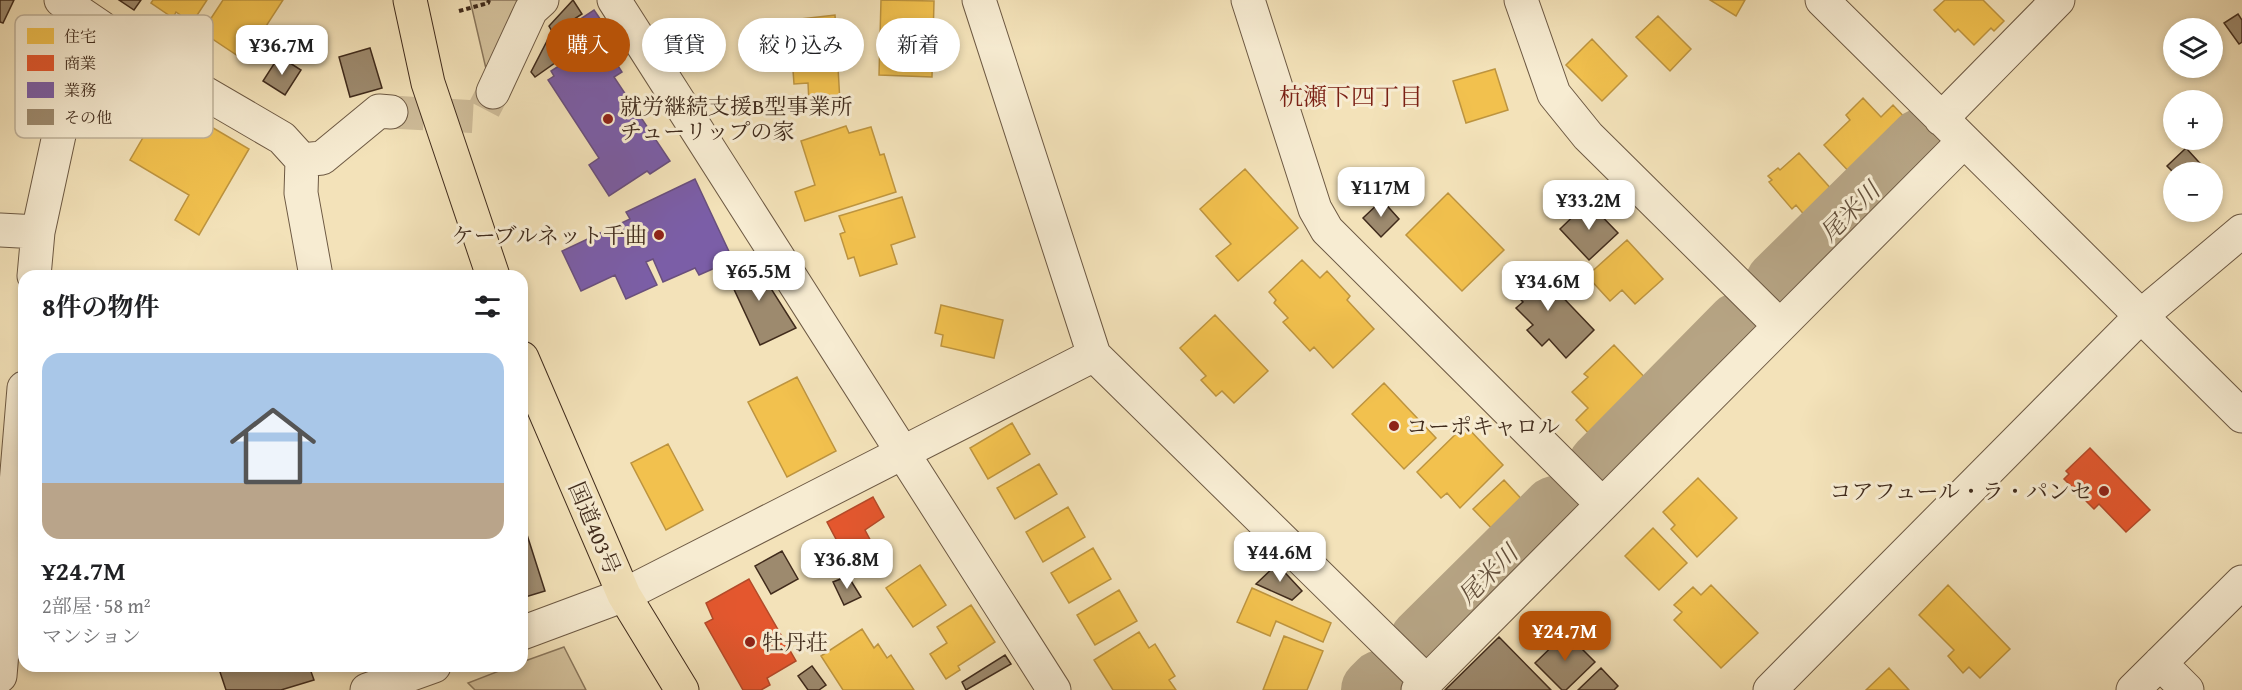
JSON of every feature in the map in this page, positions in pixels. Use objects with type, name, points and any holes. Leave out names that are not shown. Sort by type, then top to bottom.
[{"type":"highway","points":[[410,0],[428,83],[491,270]]},
{"type":"highway","name":"国道403号","points":[[528,372],[624,595],[682,690]]},
{"type":"street","points":[[61,0],[81,15]]},
{"type":"street","points":[[493,92],[531,10],[542,0]]},
{"type":"street","points":[[614,0],[1054,690]]},
{"type":"street","points":[[979,0],[1094,355],[1422,686],[1963,142]]},
{"type":"street","points":[[1248,0],[1315,209],[1327,230],[1602,504]]},
{"type":"street","points":[[1521,0],[1554,94],[1588,136],[1779,326]]},
{"type":"street","points":[[1822,0],[2242,416]]},
{"type":"street","points":[[1941,119],[2058,0]]},
{"type":"street","points":[[213,97],[282,138],[302,160],[301,193],[315,270]]},
{"type":"street","points":[[302,160],[322,158],[379,111],[391,112]]},
{"type":"street","points":[[35,270],[38,232],[58,138]]},
{"type":"street","points":[[0,230],[38,232]]},
{"type":"street","points":[[1770,690],[2142,315],[2242,231]]},
{"type":"street","points":[[528,631],[624,595],[1094,355]]},
{"type":"street","points":[[0,676],[16,572],[18,526]]},
{"type":"street","points":[[2133,690],[2242,582]]},
{"type":"street","points":[[2160,663],[2187,690]]},
{"type":"street","points":[[368,690],[411,672]]},
{"type":"path","points":[[459,11],[488,3],[489,0]]},
{"type":"shaded area","points":[[470,0],[521,0],[487,73]]},
{"type":"shaded area","points":[[564,647],[586,690],[475,690],[468,683],[496,672],[528,672],[528,660]]},
{"type":"building: 住宅","points":[[153,0],[207,0],[197,15],[180,15],[176,12],[174,15],[169,15],[151,3]]},
{"type":"building: 住宅","points":[[223,0],[283,0],[244,60],[213,39],[213,15]]},
{"type":"building: 住宅","points":[[881,0],[934,1],[934,18],[881,18]]},
{"type":"building: 住宅","points":[[1710,0],[1745,0],[1736,16]]},
{"type":"building: 住宅","points":[[1945,0],[1983,0],[2004,21],[1994,31],[1991,28],[1974,45],[1958,29],[1955,32],[1934,10]]},
{"type":"building: 住宅","points":[[835,15],[835,18],[809,18]]},
{"type":"building: 住宅","points":[[1658,16],[1691,49],[1670,71],[1636,37]]},
{"type":"building: 住宅","points":[[1592,39],[1627,76],[1602,101],[1566,65]]},
{"type":"building: 住宅","points":[[1495,69],[1508,110],[1466,123],[1453,81]]},
{"type":"building: 住宅","points":[[793,72],[838,72],[840,102],[809,103],[808,83],[794,84]]},
{"type":"building: 住宅","points":[[879,72],[932,72],[932,77],[879,75]]},
{"type":"building: 住宅","points":[[1863,98],[1881,117],[1893,105],[1909,122],[1853,176],[1824,145],[1850,120],[1846,115]]},
{"type":"building: 住宅","points":[[846,126],[849,133],[871,127],[880,155],[884,154],[896,192],[805,221],[795,192],[815,185],[801,141]]},
{"type":"building: 住宅","points":[[213,128],[249,149],[199,235],[175,220],[189,195],[130,160],[143,138],[213,138]]},
{"type":"building: 住宅","points":[[1799,153],[1834,192],[1806,217],[1796,205],[1792,209],[1769,182],[1772,180],[1768,176],[1778,168],[1780,170]]},
{"type":"building: 住宅","points":[[1245,169],[1298,228],[1238,281],[1216,256],[1231,244],[1200,209]]},
{"type":"building: 住宅","points":[[1448,193],[1504,250],[1462,291],[1406,235]]},
{"type":"building: 住宅","points":[[902,197],[915,237],[891,245],[897,264],[860,276],[854,257],[848,259],[840,234],[845,232],[839,216]]},
{"type":"building: 住宅","points":[[1627,240],[1663,279],[1635,304],[1622,290],[1610,301],[1587,276]]},
{"type":"building: 住宅","points":[[1302,260],[1320,278],[1327,271],[1350,296],[1347,300],[1374,329],[1333,368],[1314,347],[1310,351],[1283,322],[1288,318],[1274,303],[1276,300],[1269,292]]},
{"type":"building: 住宅","points":[[941,305],[1003,320],[994,358],[941,346],[943,335],[935,333]]},
{"type":"building: 住宅","points":[[1215,315],[1268,371],[1234,403],[1222,391],[1216,396],[1201,380],[1206,376],[1180,348]]},
{"type":"building: 住宅","points":[[1614,345],[1651,384],[1594,439],[1576,420],[1588,408],[1572,392],[1588,377],[1584,374]]},
{"type":"building: 住宅","points":[[797,377],[836,451],[787,477],[748,402]]},
{"type":"building: 住宅","name":"コーポキャロル","points":[[1384,383],[1436,438],[1404,469],[1352,414]]},
{"type":"building: 住宅","points":[[1012,423],[1030,454],[988,479],[970,448]]},
{"type":"building: 住宅","points":[[1465,425],[1503,465],[1460,508],[1447,493],[1441,498],[1417,472]]},
{"type":"building: 住宅","points":[[668,444],[703,510],[666,530],[631,463]]},
{"type":"building: 住宅","points":[[1039,464],[1057,494],[1015,519],[997,488]]},
{"type":"building: 住宅","points":[[1698,478],[1737,518],[1697,557],[1671,529],[1675,525],[1663,512]]},
{"type":"building: 住宅","points":[[1504,480],[1527,505],[1497,534],[1473,509]]},
{"type":"building: 住宅","points":[[1068,507],[1085,537],[1043,562],[1026,532]]},
{"type":"building: 住宅","points":[[1653,528],[1687,563],[1659,590],[1625,556]]},
{"type":"building: 住宅","points":[[1093,548],[1111,579],[1069,603],[1051,573]]},
{"type":"building: 住宅","points":[[920,565],[946,605],[913,627],[886,588]]},
{"type":"building: 住宅","points":[[1711,585],[1758,633],[1721,668],[1674,620],[1682,612],[1674,605],[1693,587],[1701,595]]},
{"type":"building: 住宅","points":[[1948,585],[2010,649],[1980,678],[1969,667],[1963,673],[1948,656],[1954,650],[1919,615]]},
{"type":"building: 住宅","points":[[1252,588],[1331,623],[1323,642],[1276,621],[1270,636],[1237,622]]},
{"type":"building: 住宅","points":[[1119,590],[1137,621],[1095,645],[1077,615]]},
{"type":"building: 住宅","points":[[971,605],[995,642],[958,666],[960,670],[946,679],[930,654],[947,643],[937,627]]},
{"type":"building: 住宅","points":[[862,629],[874,648],[878,644],[887,658],[891,655],[914,690],[843,690],[821,656]]},
{"type":"building: 住宅","points":[[1139,632],[1149,648],[1155,644],[1175,676],[1169,680],[1176,690],[1113,690],[1094,660]]},
{"type":"building: 住宅","points":[[1284,636],[1323,651],[1307,690],[1263,690]]},
{"type":"building: 住宅","points":[[1889,668],[1909,690],[1866,690]]},
{"type":"building: 商業","name":"コアフュール・ラ・パンセ","points":[[2090,448],[2150,510],[2126,532],[2099,504],[2094,509],[2064,479],[2069,474],[2066,471]]},
{"type":"building: 商業","points":[[873,497],[884,517],[865,530],[883,564],[856,577],[827,522]]},
{"type":"building: 商業","name":"牡丹荘","points":[[749,579],[796,661],[767,678],[770,685],[761,690],[743,690],[705,623],[713,619],[706,603]]},
{"type":"building: 業務","name":"就労継続支援B型事業所 チューリップの家","points":[[594,10],[600,18],[582,18]]},
{"type":"building: 業務","name":"就労継続支援B型事業所 チューリップの家","points":[[552,72],[622,72],[614,77],[670,161],[650,174],[647,171],[609,196],[589,165],[599,158],[548,80],[554,76]]},
{"type":"building: 業務","name":"ケーブルネット千曲","points":[[695,179],[733,260],[699,275],[695,268],[663,282],[653,259],[646,262],[657,285],[626,299],[615,275],[581,291],[562,251],[630,219],[626,212]]},
{"type":"building: その他","points":[[0,0],[14,0],[3,23],[0,22]]},
{"type":"building: その他","points":[[119,0],[141,0],[134,10]]},
{"type":"building: その他","points":[[573,0],[582,14],[576,18],[556,18]]},
{"type":"building: その他","points":[[2238,14],[2242,20],[2242,42],[2239,44],[2224,23]]},
{"type":"building: その他","points":[[546,43],[546,69],[535,77],[531,72]]},
{"type":"building: その他","points":[[370,48],[382,88],[350,97],[339,57]]},
{"type":"building: その他","points":[[279,56],[301,70],[285,95],[263,81]]},
{"type":"building: その他","points":[[2184,150],[2188,150],[2199,162],[2171,162]]},
{"type":"building: その他","points":[[1382,200],[1399,219],[1381,237],[1363,218]]},
{"type":"building: その他","points":[[1588,202],[1618,233],[1589,260],[1560,229]]},
{"type":"building: その他","points":[[751,257],[796,328],[760,345],[725,270]]},
{"type":"building: その他","points":[[1529,262],[1594,330],[1566,358],[1549,339],[1542,346],[1527,330],[1533,325],[1516,308],[1523,302],[1506,284]]},
{"type":"building: その他","points":[[528,538],[545,591],[528,596]]},
{"type":"building: その他","points":[[782,551],[798,579],[771,594],[755,566]]},
{"type":"building: その他","points":[[1277,564],[1302,591],[1292,600],[1256,584]]},
{"type":"building: その他","points":[[848,576],[861,597],[844,605],[833,582]]},
{"type":"building: その他","points":[[1566,633],[1595,662],[1566,690],[1562,690],[1535,663]]},
{"type":"building: その他","points":[[1499,637],[1551,690],[1445,690]]},
{"type":"building: その他","points":[[1005,655],[1011,664],[966,690],[962,682]]},
{"type":"building: その他","points":[[812,666],[826,685],[819,690],[808,690],[798,676]]},
{"type":"building: その他","points":[[1601,668],[1618,686],[1614,690],[1578,690]]},
{"type":"building: その他","points":[[220,672],[311,672],[314,680],[281,690],[226,690]]},
{"type":"waterway","name":"尾米川","points":[[1778,283],[1922,141]]},
{"type":"waterway","name":"尾米川","points":[[1601,465],[1739,325]]},
{"type":"waterway","name":"尾米川","points":[[1422,641],[1555,509]]},
{"type":"waterway","name":"尾米川","points":[[1374,690],[1381,683]]},
{"type":"tunnel","points":[[391,112],[480,117],[493,92]]},
{"type":"place","name":"就労継続支援B型事業所 チューリップの家","points":[[608,119]]},
{"type":"place","name":"ケーブルネット千曲","points":[[659,235]]},
{"type":"place","name":"コーポキャロル","points":[[1394,426]]},
{"type":"place","name":"コアフュール・ラ・パンセ","points":[[2104,491]]},
{"type":"place","name":"牡丹荘","points":[[750,642]]},
{"type":"district","name":"杭瀬下四丁目","points":[[1351,97]]}]
